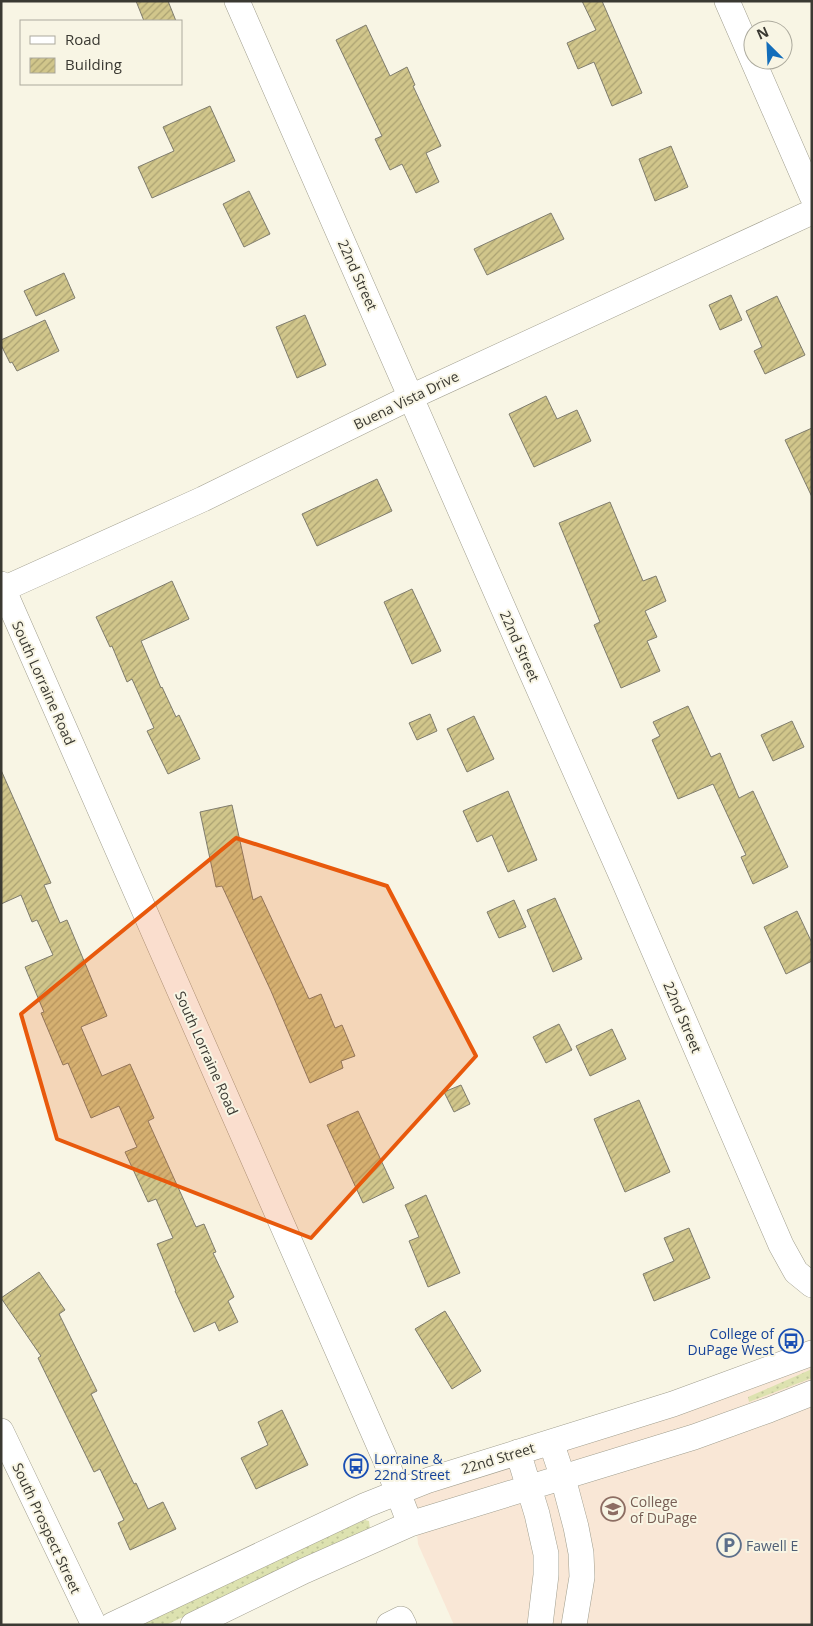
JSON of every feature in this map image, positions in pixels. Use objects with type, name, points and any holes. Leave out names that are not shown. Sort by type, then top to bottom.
[{"type":"street","name":"22nd Street","points":[[237,1],[624,879],[781,1245],[796,1272],[812,1285]]},
{"type":"street","points":[[727,1],[812,196]]},
{"type":"street","name":"Buena Vista Drive","points":[[2,587],[203,499],[411,397],[812,212]]},
{"type":"street","name":"South Lorraine Road","points":[[2,587],[386,1460],[410,1524]]},
{"type":"street","name":"22nd Street","points":[[112,1625],[366,1505],[398,1492],[723,1387],[812,1354]]},
{"type":"street","points":[[192,1625],[304,1571],[410,1524],[694,1437],[812,1393]]},
{"type":"street","name":"South Prospect Street","points":[[1,1431],[94,1625]]},
{"type":"street","points":[[551,1442],[576,1526],[581,1553],[582,1577],[574,1625]]},
{"type":"street","points":[[518,1452],[546,1554],[546,1575],[540,1625]]},
{"type":"street","points":[[389,1625],[401,1619],[404,1625]]},
{"type":"highlighted area","points":[[236,838],[387,886],[476,1056],[311,1238],[57,1139],[21,1014]]},
{"type":"shaded area","name":"College of DuPage","points":[[812,1339],[812,1625],[454,1625],[418,1544],[412,1475],[684,1387]]},
{"type":"green space","points":[[812,1369],[812,1378],[749,1402],[748,1397]]},
{"type":"green space","points":[[365,1520],[369,1521],[370,1529],[166,1625],[137,1625],[294,1550]]},
{"type":"building","points":[[136,1],[168,1],[176,20],[144,20]]},
{"type":"building","points":[[582,1],[602,1],[642,93],[612,106],[594,62],[578,69],[567,43],[596,30]]},
{"type":"building","points":[[366,25],[390,76],[407,67],[415,85],[413,86],[441,146],[426,153],[439,182],[416,193],[402,164],[390,170],[375,139],[382,136],[336,40]]},
{"type":"building","points":[[210,106],[235,161],[152,198],[138,167],[174,151],[163,127]]},
{"type":"building","points":[[671,146],[688,187],[655,201],[639,159]]},
{"type":"building","points":[[249,191],[270,234],[244,247],[223,204]]},
{"type":"building","points":[[551,213],[564,239],[487,275],[474,249]]},
{"type":"building","points":[[64,273],[75,298],[36,316],[24,291]]},
{"type":"building","points":[[731,295],[742,320],[720,330],[709,305]]},
{"type":"building","points":[[777,296],[805,355],[765,374],[754,351],[762,347],[746,311]]},
{"type":"building","points":[[305,315],[326,365],[297,378],[276,327]]},
{"type":"building","points":[[45,320],[59,351],[17,371],[12,362],[10,363],[1,345],[1,340]]},
{"type":"building","points":[[546,396],[557,419],[577,410],[591,441],[534,467],[509,414]]},
{"type":"building","points":[[812,428],[812,497],[785,440]]},
{"type":"building","points":[[377,479],[392,511],[317,546],[302,514]]},
{"type":"building","points":[[610,502],[643,581],[656,576],[666,601],[645,611],[657,637],[647,641],[660,671],[621,688],[594,625],[600,622],[559,523]]},
{"type":"building","points":[[172,581],[189,619],[141,641],[161,688],[176,717],[179,715],[200,759],[168,774],[147,731],[154,728],[132,679],[127,682],[112,646],[110,647],[96,617]]},
{"type":"building","points":[[412,589],[441,651],[412,664],[384,602]]},
{"type":"building","points":[[688,706],[711,757],[720,753],[739,798],[753,791],[788,867],[753,884],[741,857],[746,855],[713,784],[678,799],[652,740],[660,736],[653,722]]},
{"type":"building","points":[[430,714],[437,731],[417,740],[409,723]]},
{"type":"building","points":[[474,716],[494,759],[467,772],[447,729]]},
{"type":"building","points":[[792,721],[804,747],[773,761],[761,735]]},
{"type":"building","points":[[1,770],[51,883],[44,885],[60,923],[67,920],[107,1016],[81,1027],[102,1076],[130,1064],[154,1118],[148,1121],[196,1227],[204,1224],[216,1252],[213,1253],[234,1297],[228,1301],[238,1322],[219,1331],[215,1322],[194,1332],[175,1291],[157,1244],[173,1238],[156,1199],[148,1202],[125,1152],[137,1147],[119,1106],[91,1118],[68,1063],[63,1065],[41,1013],[44,1012],[25,967],[53,955],[37,920],[32,922],[21,895],[1,904]]},
{"type":"building","points":[[508,791],[537,860],[508,872],[492,835],[477,842],[463,811]]},
{"type":"building","points":[[232,805],[253,900],[261,896],[309,999],[321,994],[335,1028],[342,1025],[355,1056],[341,1061],[343,1068],[310,1083],[271,991],[222,886],[216,887],[200,812]]},
{"type":"building","points":[[555,898],[582,959],[553,972],[527,910]]},
{"type":"building","points":[[514,900],[526,927],[499,938],[487,912]]},
{"type":"building","points":[[797,911],[812,943],[812,961],[786,974],[764,927]]},
{"type":"building","points":[[559,1024],[572,1050],[546,1063],[533,1037]]},
{"type":"building","points":[[612,1029],[626,1059],[590,1076],[576,1046]]},
{"type":"building","points":[[461,1085],[470,1104],[454,1112],[444,1092]]},
{"type":"building","points":[[639,1100],[670,1172],[625,1192],[594,1119]]},
{"type":"building","points":[[358,1111],[394,1188],[363,1203],[327,1125]]},
{"type":"building","points":[[426,1195],[460,1273],[428,1287],[409,1241],[419,1237],[405,1205]]},
{"type":"building","points":[[689,1228],[710,1278],[654,1301],[643,1274],[674,1261],[664,1238]]},
{"type":"building","points":[[39,1272],[65,1310],[59,1314],[97,1391],[91,1394],[134,1484],[136,1483],[148,1509],[163,1502],[176,1529],[130,1550],[118,1523],[124,1520],[100,1469],[94,1472],[38,1358],[41,1356],[1,1298]]},
{"type":"building","points":[[445,1311],[481,1371],[452,1389],[415,1329]]},
{"type":"building","points":[[282,1410],[308,1465],[256,1489],[241,1458],[268,1445],[258,1422]]},
{"type":"place","name":"College of DuPage West","points":[[791,1341]]},
{"type":"place","name":"Lorraine & 22nd Street","points":[[356,1466]]},
{"type":"place","name":"College of DuPage","points":[[613,1509]]},
{"type":"place","name":"Fawell E","points":[[729,1545]]}]
